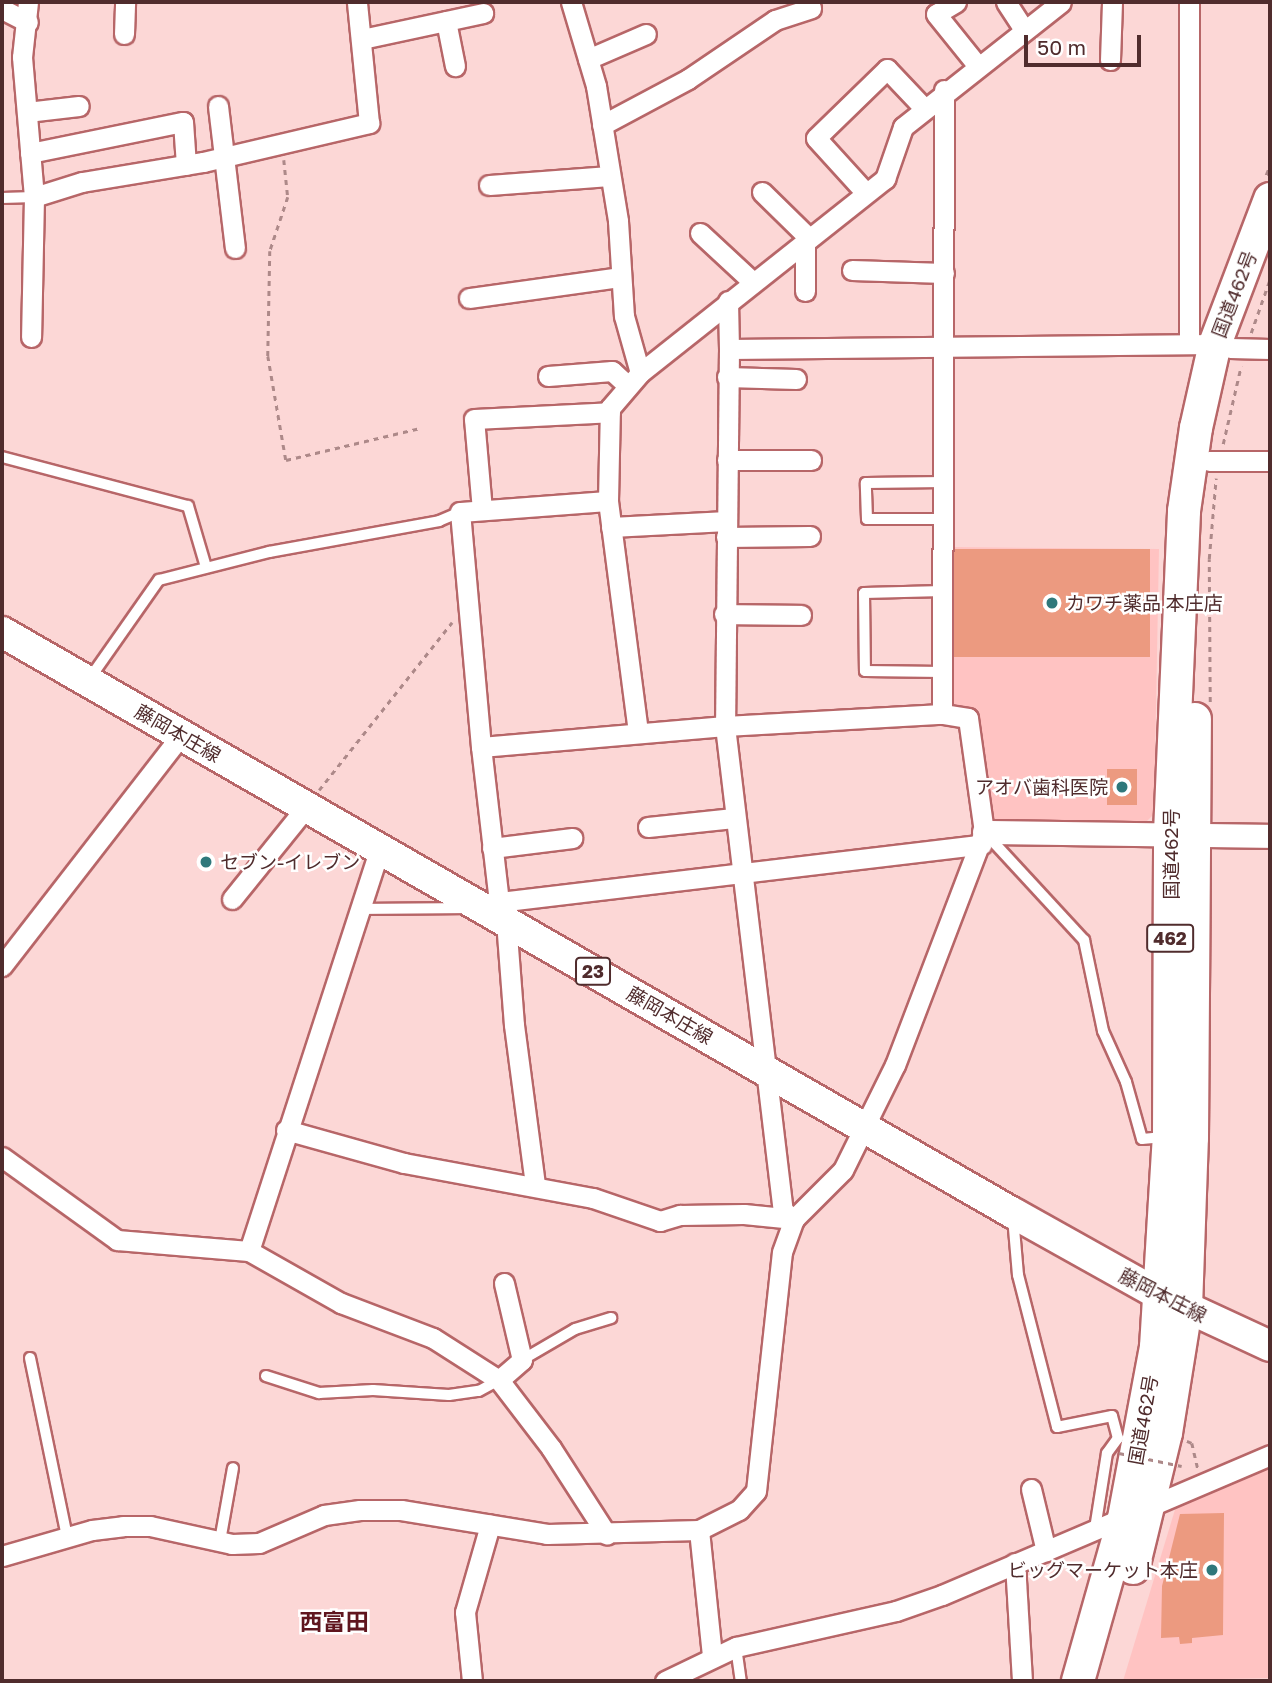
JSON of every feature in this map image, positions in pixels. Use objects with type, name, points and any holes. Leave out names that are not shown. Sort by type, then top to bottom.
[{"type":"highway","name":"国道462号","points":[[1098,1681],[1137,1512],[1173,1301],[1192,1138],[1182,833],[1184,511],[1196,428],[1225,347],[1270,199]]},
{"type":"highway","name":"国道462号","points":[[1173,1301],[1169,1136],[1182,833],[1198,592],[1217,460],[1225,347],[1270,241]]},
{"type":"highway","name":"国道462号","points":[[1078,1681],[1137,1512]]},
{"type":"main road","name":"藤岡本庄線","points":[[2,632],[380,849],[495,910],[863,1129],[1173,1301],[1270,1346]]},
{"type":"street","points":[[28,2],[22,57],[34,197],[31,337]]},
{"type":"street","points":[[124,34],[125,2]]},
{"type":"street","points":[[34,197],[82,182],[224,158],[369,123],[357,2]]},
{"type":"street","points":[[571,2],[588,59],[602,125],[634,379]]},
{"type":"street","points":[[956,2],[936,14],[977,65]]},
{"type":"street","points":[[1006,2],[1024,30]]},
{"type":"street","points":[[638,733],[608,501],[610,412],[634,379],[728,301],[884,179],[903,127],[944,90],[1061,2]]},
{"type":"street","points":[[1110,60],[1112,2]]},
{"type":"street","points":[[1189,2],[1225,347]]},
{"type":"street","points":[[602,125],[688,79],[775,20],[811,8]]},
{"type":"street","points":[[2,9],[27,22]]},
{"type":"street","points":[[362,39],[483,13]]},
{"type":"street","points":[[446,21],[455,66]]},
{"type":"street","points":[[588,59],[646,34]]},
{"type":"street","points":[[866,193],[816,138],[887,69],[924,108]]},
{"type":"street","points":[[942,714],[944,90]]},
{"type":"street","points":[[27,112],[79,106]]},
{"type":"street","points":[[218,106],[235,248]]},
{"type":"street","points":[[30,153],[183,122],[186,165]]},
{"type":"street","points":[[489,185],[610,176]]},
{"type":"street","points":[[762,192],[807,239],[805,291]]},
{"type":"street","points":[[700,233],[753,282]]},
{"type":"street","points":[[852,270],[944,272]]},
{"type":"street","points":[[469,298],[621,277]]},
{"type":"street","points":[[728,301],[725,726],[739,875],[783,1211],[794,1219]]},
{"type":"street","points":[[729,349],[944,345],[1270,349]]},
{"type":"street","points":[[548,376],[612,371],[634,379]]},
{"type":"street","points":[[727,377],[796,379]]},
{"type":"street","points":[[482,510],[474,419],[610,412]]},
{"type":"street","points":[[727,460],[811,460]]},
{"type":"street","points":[[1217,460],[1270,461]]},
{"type":"street","points":[[535,1185],[514,1025],[495,910],[492,848],[460,512],[608,501]]},
{"type":"street","points":[[611,527],[726,529],[810,536]]},
{"type":"street","points":[[724,614],[801,615]]},
{"type":"street","points":[[2,1556],[92,1530],[150,1526],[220,1541],[259,1543],[324,1516],[360,1510],[401,1510],[547,1534],[607,1535],[699,1530],[739,1510],[756,1491],[782,1252],[794,1219],[843,1170],[863,1129],[924,998],[983,838],[968,718],[942,714],[725,726],[481,747]]},
{"type":"street","points":[[2,966],[181,735]]},
{"type":"street","points":[[232,899],[307,806]]},
{"type":"street","points":[[648,827],[734,818]]},
{"type":"street","points":[[495,910],[983,838],[1182,833],[1270,836]]},
{"type":"street","points":[[492,848],[572,838]]},
{"type":"street","points":[[248,1251],[380,849]]},
{"type":"street","points":[[286,1130],[404,1163],[535,1185],[593,1198],[660,1221],[680,1215],[718,1214],[794,1219]]},
{"type":"street","points":[[2,1157],[117,1240],[248,1251],[341,1303],[433,1338],[499,1380],[551,1448],[607,1535]]},
{"type":"street","points":[[499,1380],[522,1360],[504,1283]]},
{"type":"street","points":[[673,1679],[712,1655],[736,1647],[896,1611],[1270,1455]]},
{"type":"street","points":[[1031,1489],[1046,1550]]},
{"type":"street","points":[[472,1681],[465,1612],[490,1525]]},
{"type":"street","points":[[699,1530],[712,1655]]},
{"type":"street","points":[[1015,1563],[1022,1681]]},
{"type":"lane","points":[[2,198],[34,197]]},
{"type":"lane","points":[[2,457],[188,506],[206,567]]},
{"type":"lane","points":[[943,519],[867,519],[866,483],[944,482]]},
{"type":"lane","points":[[88,682],[159,580],[206,567],[439,521],[460,512]]},
{"type":"lane","points":[[943,591],[864,593],[865,671],[943,671]]},
{"type":"lane","points":[[983,838],[1084,940],[1103,1031],[1126,1082],[1142,1139],[1169,1136]]},
{"type":"lane","points":[[360,909],[495,910]]},
{"type":"lane","points":[[1013,1213],[1018,1275],[1057,1427],[1112,1416],[1118,1438],[1107,1453],[1095,1530]]},
{"type":"lane","points":[[522,1360],[575,1329],[611,1318]]},
{"type":"lane","points":[[30,1358],[67,1537]]},
{"type":"lane","points":[[266,1376],[319,1393],[373,1390],[449,1395],[479,1391],[499,1380]]},
{"type":"lane","points":[[220,1541],[233,1468]]},
{"type":"lane","points":[[736,1647],[741,1681]]},
{"type":"path","points":[[282,146],[288,197],[270,251],[268,356],[286,460],[420,428]]},
{"type":"path","points":[[1210,705],[1209,559],[1225,347],[1270,279]]},
{"type":"path","points":[[307,806],[468,601]]},
{"type":"path","points":[[1186,1441],[1192,1443],[1198,1472]]},
{"type":"path","points":[[1119,1453],[1182,1466]]},
{"type":"shaded area","points":[[949,547],[1159,549],[1154,814],[1146,822],[995,822],[987,813],[976,714],[950,703]]},
{"type":"shaded area","points":[[1270,1460],[1270,1678],[1123,1681],[1177,1503]]},
{"type":"building","name":"カワチ薬品 本庄店","points":[[953,549],[1150,549],[1150,657],[953,657]]},
{"type":"building","name":"アオバ歯科医院","points":[[1107,769],[1137,769],[1137,805],[1107,805]]},
{"type":"building","points":[[1224,1513],[1223,1635],[1192,1638],[1192,1643],[1180,1644],[1179,1637],[1161,1638],[1162,1586],[1180,1514]]},
{"type":"place","name":"カワチ薬品 本庄店","points":[[1052,603]]},
{"type":"place","name":"アオバ歯科医院","points":[[1122,787]]},
{"type":"place","name":"セブン-イレブン","points":[[206,862]]},
{"type":"place","name":"ビッグマーケット本庄","points":[[1212,1570]]},
{"type":"district","name":"西富田","points":[[334,1621]]}]
